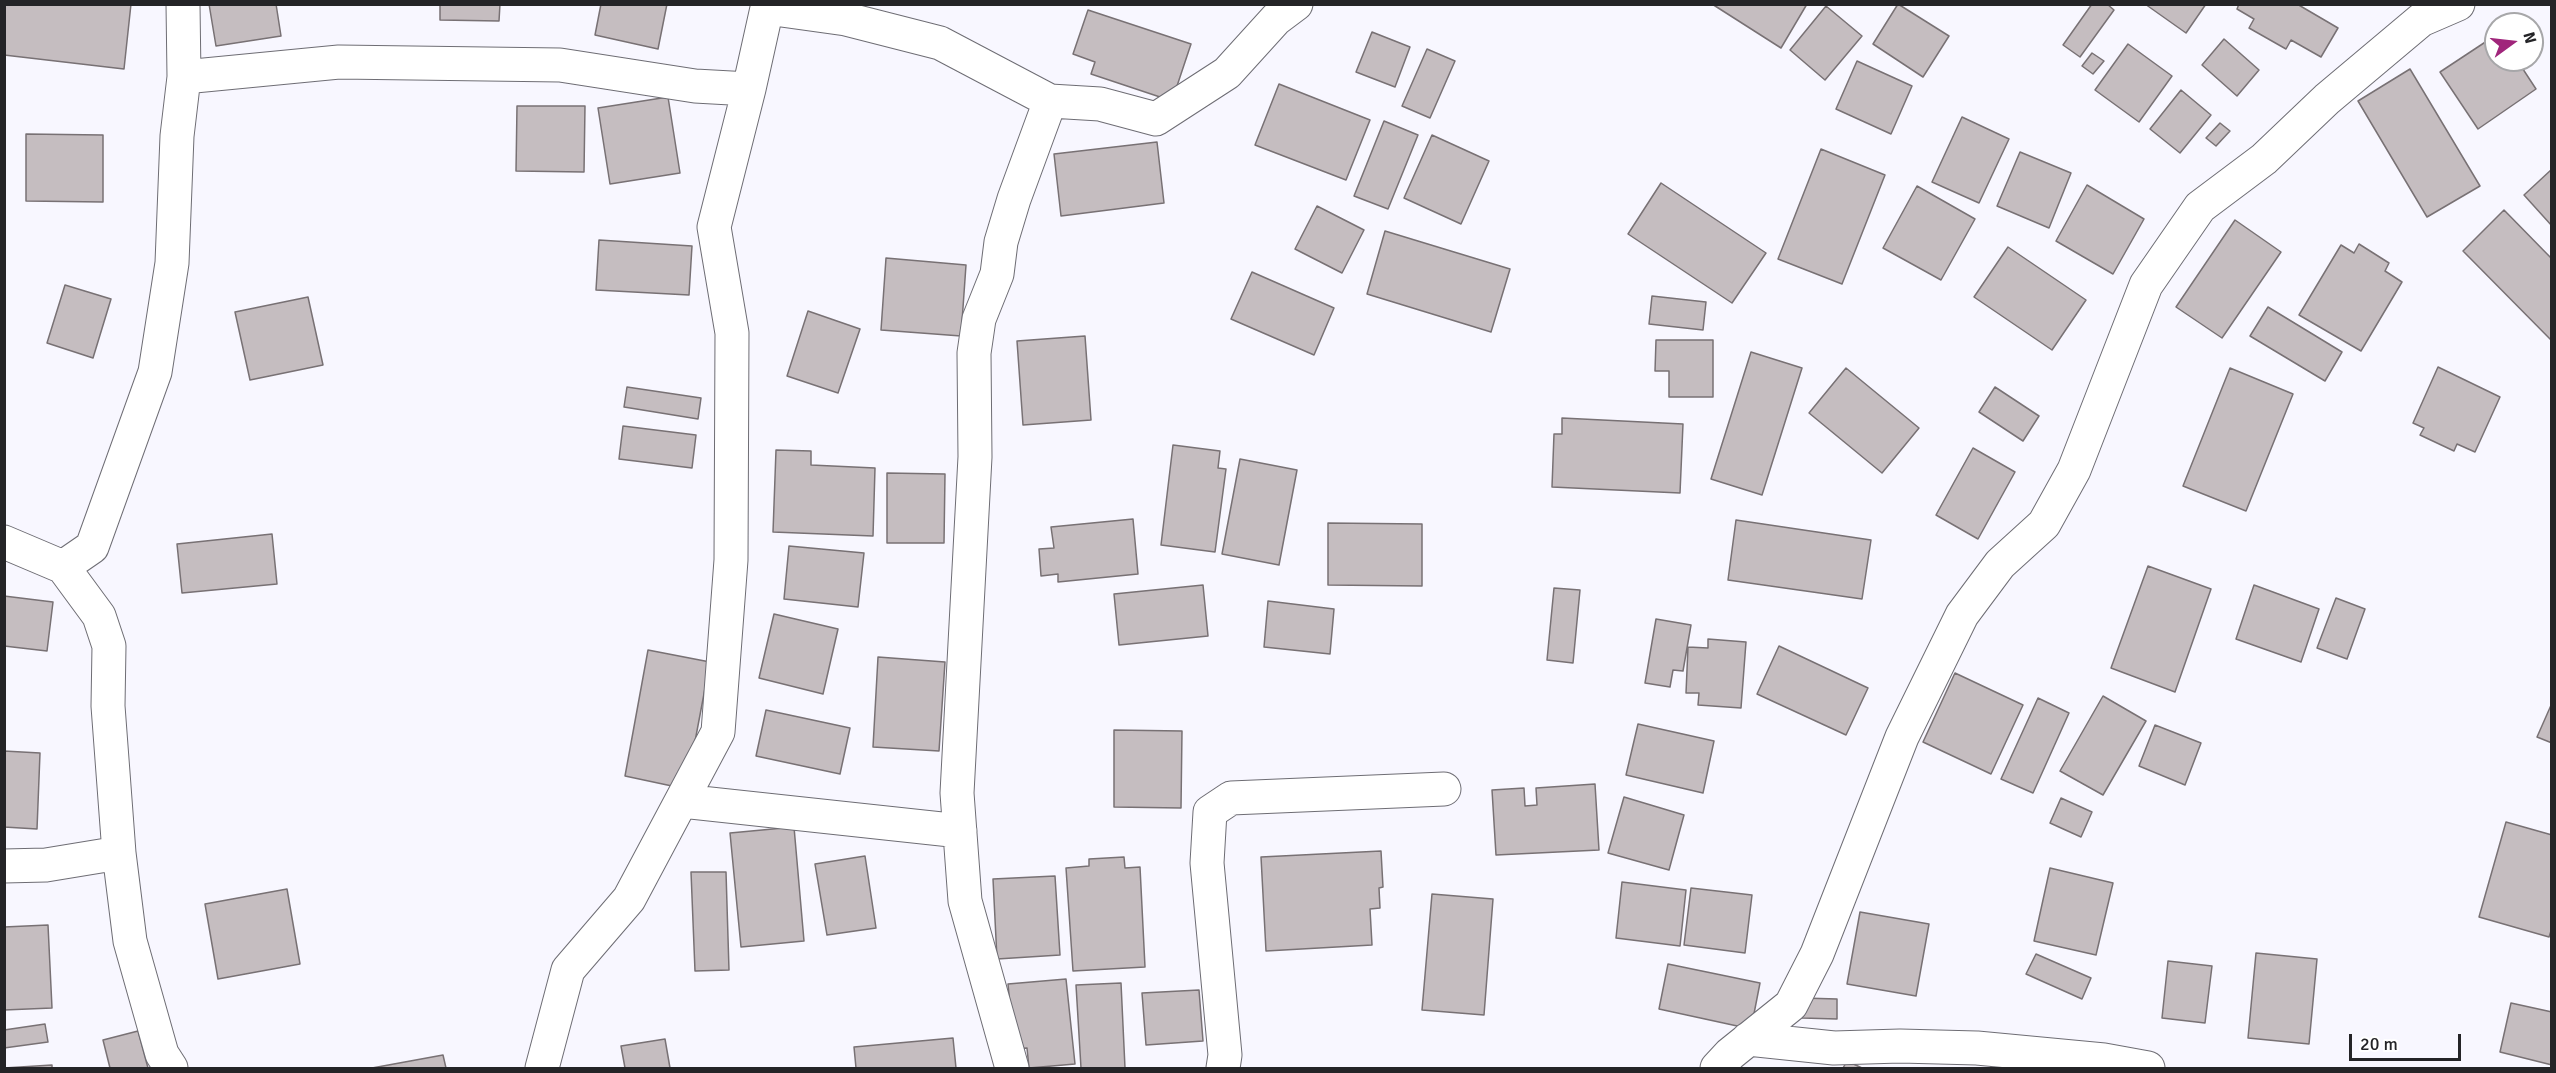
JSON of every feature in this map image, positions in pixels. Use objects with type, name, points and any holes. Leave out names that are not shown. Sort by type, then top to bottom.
[{"type":"street","points":[[63,567],[92,547],[155,372],[172,263],[177,136],[184,77],[183,4]]},
{"type":"street","points":[[543,1068],[568,970],[629,899],[718,732],[731,560],[732,333],[714,227],[768,6],[846,20],[940,43],[1050,101],[1100,104],[1156,119],[1227,73],[1276,20],[1296,4]]},
{"type":"street","points":[[1717,1068],[1748,1039],[1791,1005],[1812,964],[1902,737],[1962,615],[2000,564],[2044,524],[2074,470],[2146,285],[2200,207],[2264,159],[2417,12],[2458,4]]},
{"type":"street","points":[[184,77],[339,62],[560,65],[695,86],[749,89]]},
{"type":"street","points":[[1012,1068],[964,901],[957,793],[975,457],[974,353],[979,319],[997,274],[1001,242],[1014,199],[1050,101]]},
{"type":"street","points":[[4,542],[63,567],[99,616],[109,646],[108,706],[119,853],[130,941],[162,1054],[171,1068]]},
{"type":"street","points":[[1223,1068],[1225,1055],[1207,863],[1210,812],[1231,798],[1444,789]]},
{"type":"street","points":[[682,801],[960,831]]},
{"type":"street","points":[[4,866],[46,865],[119,853]]},
{"type":"street","points":[[1748,1039],[1834,1048],[1900,1046],[1977,1048],[2104,1060],[2148,1068]]},
{"type":"building","points":[[4,4],[131,4],[124,69],[4,55]]},
{"type":"building","points":[[209,4],[276,4],[281,36],[216,46]]},
{"type":"building","points":[[440,4],[500,4],[499,21],[440,20]]},
{"type":"building","points":[[601,4],[667,4],[658,49],[595,35]]},
{"type":"building","points":[[1712,4],[1807,4],[1781,48]]},
{"type":"building","points":[[1898,4],[1949,36],[1923,77],[1873,44]]},
{"type":"building","points":[[2092,4],[2107,4],[2114,10],[2080,57],[2063,45]]},
{"type":"building","points":[[2145,4],[2206,4],[2186,33]]},
{"type":"building","points":[[2239,4],[2297,4],[2338,28],[2321,57],[2291,40],[2286,49],[2249,28],[2254,19],[2237,9]]},
{"type":"building","points":[[1826,6],[1862,36],[1825,80],[1790,50]]},
{"type":"building","points":[[1088,10],[1191,44],[1172,101],[1091,74],[1095,62],[1073,54]]},
{"type":"building","points":[[1372,32],[1410,47],[1395,87],[1356,72]]},
{"type":"building","points":[[2224,39],[2259,70],[2237,96],[2202,65]]},
{"type":"building","points":[[2484,43],[2484,72],[2525,72],[2536,89],[2478,129],[2440,72]]},
{"type":"building","points":[[2128,44],[2172,76],[2139,122],[2095,90]]},
{"type":"building","points":[[1427,49],[1455,61],[1430,118],[1402,106]]},
{"type":"building","points":[[2092,53],[2104,61],[2093,74],[2082,66]]},
{"type":"building","points":[[1857,61],[1912,86],[1891,134],[1836,109]]},
{"type":"building","points":[[2410,69],[2480,186],[2427,217],[2358,101]]},
{"type":"building","points":[[1279,84],[1370,120],[1346,180],[1255,145]]},
{"type":"building","points":[[2181,90],[2211,115],[2180,153],[2150,129]]},
{"type":"building","points":[[668,97],[680,173],[610,184],[598,108]]},
{"type":"building","points":[[517,106],[585,106],[584,172],[516,171]]},
{"type":"building","points":[[1962,117],[2009,139],[1979,203],[1932,182]]},
{"type":"building","points":[[1384,121],[1418,135],[1388,209],[1354,196]]},
{"type":"building","points":[[2220,123],[2230,131],[2216,146],[2206,138]]},
{"type":"building","points":[[26,134],[103,135],[103,202],[26,201]]},
{"type":"building","points":[[1432,135],[1489,161],[1461,224],[1404,198]]},
{"type":"building","points":[[1157,142],[1164,203],[1061,216],[1054,154]]},
{"type":"building","points":[[1821,149],[1885,175],[1842,284],[1778,259]]},
{"type":"building","points":[[2020,152],[2071,173],[2049,228],[1997,206]]},
{"type":"building","points":[[2552,169],[2552,226],[2524,195]]},
{"type":"building","points":[[1661,183],[1766,253],[1732,303],[1628,234]]},
{"type":"building","points":[[2087,185],[2144,219],[2113,274],[2056,241]]},
{"type":"building","points":[[1917,186],[1975,219],[1941,280],[1883,248]]},
{"type":"building","points":[[1317,206],[1364,230],[1342,273],[1295,249]]},
{"type":"building","points":[[2504,210],[2552,259],[2552,341],[2463,251]]},
{"type":"building","points":[[2235,220],[2281,252],[2222,338],[2176,307]]},
{"type":"building","points":[[1385,231],[1510,269],[1491,332],[1367,294]]},
{"type":"building","points":[[599,240],[692,246],[689,295],[596,290]]},
{"type":"building","points":[[2359,244],[2389,263],[2385,271],[2402,282],[2361,351],[2299,315],[2341,245],[2354,253]]},
{"type":"building","points":[[2008,247],[2086,300],[2052,350],[1974,297]]},
{"type":"building","points":[[886,258],[966,265],[961,336],[881,330]]},
{"type":"building","points":[[1252,272],[1334,308],[1314,355],[1231,319]]},
{"type":"building","points":[[65,285],[111,299],[93,358],[47,343]]},
{"type":"building","points":[[1652,296],[1706,302],[1703,330],[1649,324]]},
{"type":"building","points":[[308,297],[323,365],[250,380],[235,312]]},
{"type":"building","points":[[2268,307],[2342,352],[2325,381],[2250,336]]},
{"type":"building","points":[[808,311],[860,329],[838,393],[787,376]]},
{"type":"building","points":[[1085,336],[1091,420],[1023,425],[1017,341]]},
{"type":"building","points":[[1656,340],[1713,340],[1713,397],[1669,397],[1669,371],[1655,371]]},
{"type":"building","points":[[1751,352],[1802,368],[1762,495],[1711,479]]},
{"type":"building","points":[[2438,367],[2500,397],[2475,452],[2457,444],[2454,451],[2420,435],[2424,428],[2413,423]]},
{"type":"building","points":[[1846,368],[1919,428],[1882,473],[1809,413]]},
{"type":"building","points":[[2230,368],[2293,394],[2246,511],[2183,486]]},
{"type":"building","points":[[627,387],[701,398],[698,419],[624,407]]},
{"type":"building","points":[[1995,387],[2039,416],[2023,441],[1979,412]]},
{"type":"building","points":[[1562,418],[1683,424],[1680,493],[1552,487],[1554,434],[1562,434]]},
{"type":"building","points":[[623,426],[696,435],[692,468],[619,459]]},
{"type":"building","points":[[1173,445],[1220,451],[1218,468],[1226,469],[1215,552],[1161,545]]},
{"type":"building","points":[[1973,448],[2015,472],[1978,539],[1936,515]]},
{"type":"building","points":[[776,450],[811,451],[811,465],[875,468],[873,536],[773,532]]},
{"type":"building","points":[[1240,459],[1297,470],[1279,565],[1222,554]]},
{"type":"building","points":[[887,473],[945,474],[944,543],[887,543]]},
{"type":"building","points":[[1133,519],[1138,574],[1058,582],[1058,574],[1041,576],[1039,549],[1054,548],[1051,527]]},
{"type":"building","points":[[1736,520],[1871,540],[1862,599],[1728,580]]},
{"type":"building","points":[[1328,523],[1422,524],[1422,586],[1328,585]]},
{"type":"building","points":[[272,534],[277,584],[182,593],[177,544]]},
{"type":"building","points":[[789,546],[864,553],[858,607],[784,599]]},
{"type":"building","points":[[2148,566],[2211,589],[2175,692],[2111,668]]},
{"type":"building","points":[[1203,585],[1208,636],[1119,645],[1114,594]]},
{"type":"building","points":[[2254,585],[2319,609],[2301,662],[2236,639]]},
{"type":"building","points":[[1554,588],[1580,590],[1573,663],[1547,660]]},
{"type":"building","points":[[4,596],[53,602],[47,651],[4,646]]},
{"type":"building","points":[[2336,598],[2365,609],[2347,659],[2317,648]]},
{"type":"building","points":[[1268,601],[1334,609],[1330,654],[1264,647]]},
{"type":"building","points":[[774,614],[838,629],[823,694],[759,678]]},
{"type":"building","points":[[1656,619],[1691,625],[1683,671],[1673,670],[1670,687],[1645,683]]},
{"type":"building","points":[[1708,639],[1746,642],[1741,708],[1698,705],[1699,693],[1686,693],[1688,647],[1708,648]]},
{"type":"building","points":[[1779,646],[1868,688],[1846,735],[1757,694]]},
{"type":"building","points":[[648,650],[710,662],[686,789],[625,776]]},
{"type":"building","points":[[878,657],[945,662],[939,751],[873,747]]},
{"type":"building","points":[[1955,673],[2023,705],[1991,774],[1923,742]]},
{"type":"building","points":[[2103,696],[2146,721],[2103,795],[2060,771]]},
{"type":"building","points":[[2038,698],[2069,713],[2033,793],[2001,779]]},
{"type":"building","points":[[2552,703],[2552,743],[2537,737]]},
{"type":"building","points":[[766,710],[850,728],[840,774],[756,756]]},
{"type":"building","points":[[1638,724],[1714,741],[1703,793],[1626,775]]},
{"type":"building","points":[[2155,725],[2201,743],[2185,785],[2139,766]]},
{"type":"building","points":[[1114,730],[1182,731],[1181,808],[1114,807]]},
{"type":"building","points":[[4,751],[40,753],[37,829],[4,827]]},
{"type":"building","points":[[1595,784],[1599,850],[1496,855],[1492,790],[1524,788],[1525,806],[1537,805],[1536,788]]},
{"type":"building","points":[[1624,797],[1684,815],[1669,870],[1608,853]]},
{"type":"building","points":[[2061,798],[2092,812],[2081,837],[2050,823]]},
{"type":"building","points":[[2506,822],[2552,835],[2552,928],[2549,937],[2479,917]]},
{"type":"building","points":[[794,827],[804,941],[741,947],[730,833]]},
{"type":"building","points":[[1381,851],[1383,887],[1379,888],[1380,908],[1370,909],[1372,945],[1266,951],[1261,857]]},
{"type":"building","points":[[865,856],[876,928],[827,935],[815,864]]},
{"type":"building","points":[[1124,857],[1125,868],[1140,867],[1145,967],[1073,971],[1066,868],[1089,866],[1089,859]]},
{"type":"building","points":[[2050,868],[2113,883],[2096,955],[2034,941]]},
{"type":"building","points":[[691,872],[726,872],[729,970],[695,971]]},
{"type":"building","points":[[1055,876],[1060,955],[997,959],[993,879]]},
{"type":"building","points":[[1622,882],[1686,890],[1680,946],[1616,938]]},
{"type":"building","points":[[1691,888],[1752,895],[1745,953],[1684,945]]},
{"type":"building","points":[[287,889],[300,964],[218,979],[205,904]]},
{"type":"building","points":[[1432,894],[1493,899],[1484,1015],[1422,1010]]},
{"type":"building","points":[[1860,912],[1929,924],[1916,996],[1847,984]]},
{"type":"building","points":[[48,925],[52,1008],[4,1010],[4,927]]},
{"type":"building","points":[[2256,953],[2317,959],[2309,1044],[2248,1038]]},
{"type":"building","points":[[2036,954],[2091,978],[2082,999],[2026,974]]},
{"type":"building","points":[[2168,961],[2212,966],[2205,1023],[2162,1018]]},
{"type":"building","points":[[1668,964],[1760,983],[1751,1029],[1659,1009]]},
{"type":"building","points":[[1066,979],[1075,1064],[1029,1068],[1027,1048],[1014,1049],[1008,984]]},
{"type":"building","points":[[1121,983],[1125,1068],[1081,1068],[1076,985]]},
{"type":"building","points":[[1199,990],[1203,1041],[1146,1045],[1142,993]]},
{"type":"building","points":[[1803,998],[1837,999],[1837,1019],[1802,1018]]},
{"type":"building","points":[[2511,1003],[2552,1012],[2552,1065],[2500,1052]]},
{"type":"building","points":[[45,1024],[48,1042],[4,1048],[4,1030]]},
{"type":"building","points":[[138,1031],[148,1068],[110,1068],[103,1040]]},
{"type":"building","points":[[953,1038],[956,1068],[856,1068],[854,1047]]},
{"type":"building","points":[[665,1039],[670,1068],[625,1068],[621,1046]]},
{"type":"building","points":[[443,1055],[446,1068],[372,1068]]},
{"type":"building","points":[[1847,1061],[1862,1068],[1843,1068]]},
{"type":"building","points":[[52,1065],[52,1068],[4,1068]]},
{"type":"building","points":[[1991,1066],[2020,1068],[1990,1068]]}]
